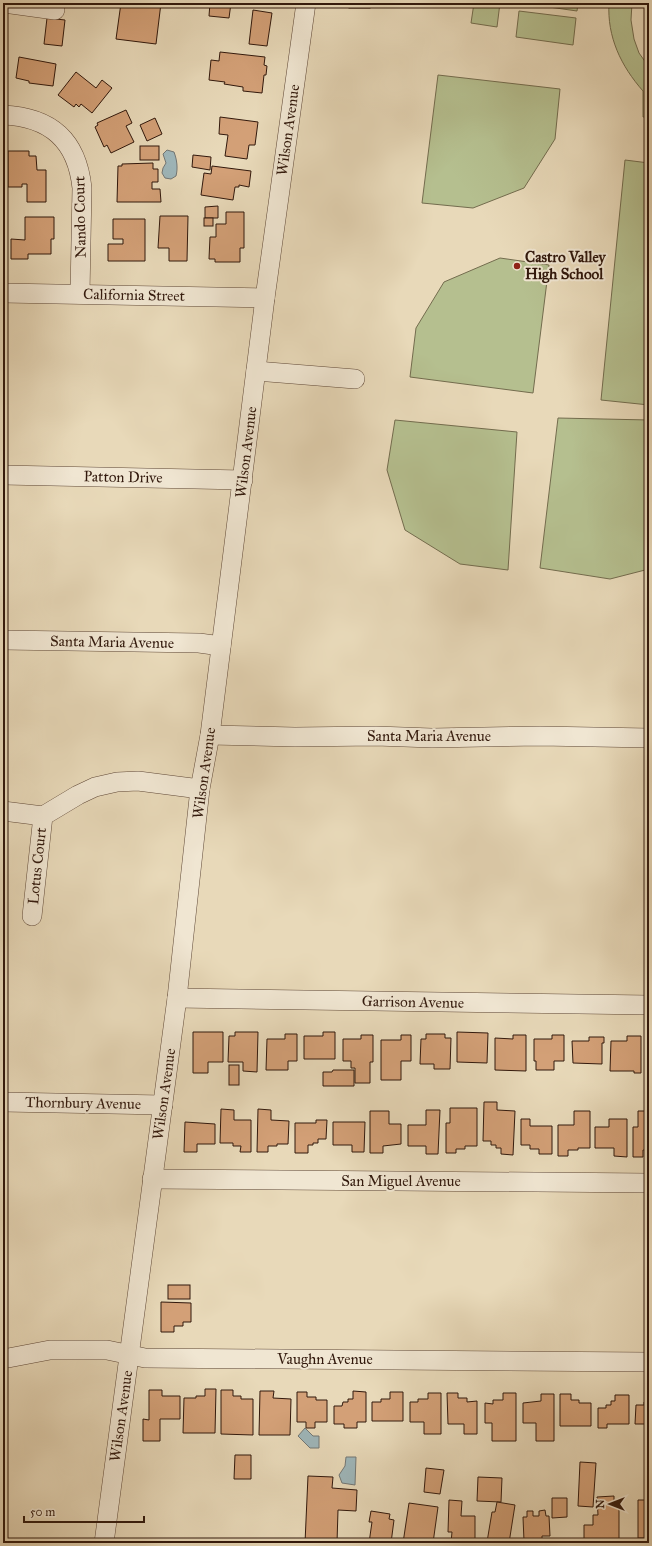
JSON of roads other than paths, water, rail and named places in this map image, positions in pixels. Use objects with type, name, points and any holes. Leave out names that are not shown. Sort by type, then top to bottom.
[{"type":"street","points":[[4,3],[55,10]]},
{"type":"street","name":"Wilson Avenue","points":[[104,1543],[177,998],[200,789],[210,735],[265,298],[306,3]]},
{"type":"street","name":"Nando Court","points":[[3,115],[28,118],[41,122],[62,138],[70,147],[77,159],[81,173],[82,188],[80,294]]},
{"type":"street","name":"California Street","points":[[3,293],[265,298]]},
{"type":"street","points":[[256,371],[355,380]]},
{"type":"street","name":"Patton Drive","points":[[3,475],[243,480]]},
{"type":"street","name":"Santa Maria Avenue","points":[[3,640],[199,644],[221,646]]},
{"type":"street","name":"Santa Maria Avenue","points":[[210,735],[295,737],[376,736],[432,738],[540,736],[649,738]]},
{"type":"street","points":[[3,811],[43,816],[78,795],[95,787],[117,782],[138,781],[200,789]]},
{"type":"street","name":"Lotus Court","points":[[32,916],[43,816]]},
{"type":"street","name":"Garrison Avenue","points":[[177,998],[649,1005]]},
{"type":"street","name":"Thornbury Avenue","points":[[3,1102],[162,1105]]},
{"type":"street","name":"San Miguel Avenue","points":[[152,1179],[649,1183]]},
{"type":"street","name":"Vaughn Avenue","points":[[3,1359],[50,1350],[107,1350],[145,1358],[649,1362]]},
{"type":"water","points":[[167,150],[174,152],[176,161],[176,176],[171,179],[165,178],[162,173],[166,163],[163,154]]},
{"type":"water","points":[[305,1428],[313,1436],[319,1436],[319,1448],[310,1448],[298,1436]]},
{"type":"water","points":[[346,1457],[356,1457],[355,1485],[342,1483],[339,1475],[345,1466]]},
{"type":"place","name":"Castro Valley High School","points":[[517,266]]}]
